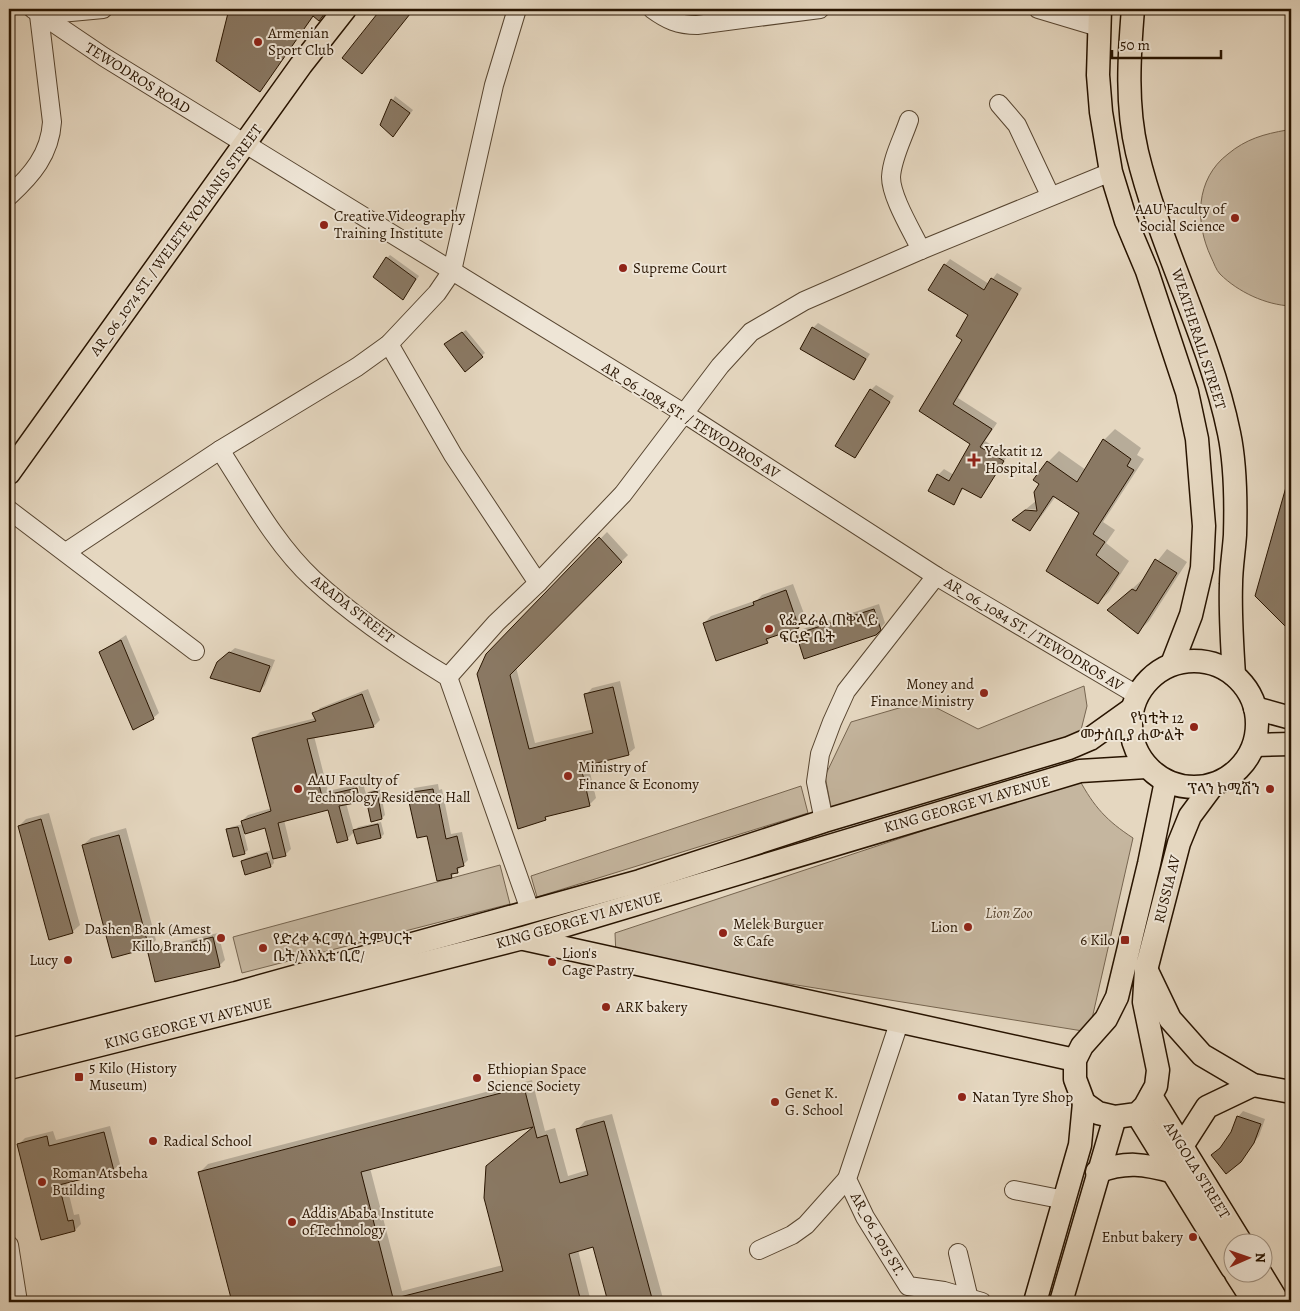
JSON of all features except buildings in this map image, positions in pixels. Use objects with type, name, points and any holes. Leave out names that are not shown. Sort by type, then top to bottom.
[{"type":"main road","name":"AR_06_1074 ST. / WELETE YOHANIS STREET","points":[[9,473],[245,143],[345,9]]},
{"type":"main road","name":"WEATHERALL STREET","points":[[1134,9],[1129,73],[1130,109],[1137,151],[1154,209],[1216,387],[1229,433],[1235,478],[1235,535],[1231,582],[1234,675]]},
{"type":"main road","points":[[1099,18],[1098,75],[1101,112],[1111,172],[1187,392],[1197,438],[1204,526],[1202,568],[1191,615],[1172,664]]},
{"type":"main road","points":[[1197,438],[1229,433]]},
{"type":"main road","points":[[1194,660],[1215,664],[1234,675],[1247,689],[1255,708],[1257,727],[1254,745],[1238,769],[1226,779],[1212,785],[1189,788],[1166,781],[1146,767],[1136,749],[1131,730],[1135,702],[1152,676],[1172,664],[1194,660]]},
{"type":"main road","name":"KING GEORGE VI AVENUE","points":[[9,1050],[236,993],[640,881],[824,821],[1069,748],[1090,739],[1135,702]]},
{"type":"main road","points":[[1255,708],[1291,718]]},
{"type":"main road","points":[[1254,745],[1291,744]]},
{"type":"main road","name":"KING GEORGE VI AVENUE","points":[[9,1068],[523,938],[1080,771],[1146,767]]},
{"type":"main road","name":"RUSSIA AV","points":[[1075,1060],[1082,1046],[1106,1018],[1117,997],[1149,864],[1166,781]]},
{"type":"main road","name":"RUSSIA AV","points":[[1152,1096],[1156,1086],[1158,1070],[1144,1002],[1146,970],[1179,843],[1190,816],[1212,785]]},
{"type":"main road","points":[[767,840],[778,860]]},
{"type":"main road","points":[[500,919],[523,938],[1075,1060],[1075,1079],[1084,1103],[1080,1145],[1036,1302]]},
{"type":"main road","points":[[1146,970],[1170,1019],[1186,1040],[1202,1055],[1253,1085],[1291,1092]]},
{"type":"main road","points":[[1182,1146],[1207,1107],[1253,1085]]},
{"type":"main road","points":[[1084,1103],[1098,1113],[1115,1117],[1137,1114],[1152,1096]]},
{"type":"main road","name":"ANGOLA STREET","points":[[1152,1096],[1236,1234]]},
{"type":"main road","points":[[1137,1114],[1222,1251]]},
{"type":"main road","points":[[1061,1302],[1097,1172],[1115,1117]]},
{"type":"main road","points":[[1097,1172],[1123,1164],[1144,1164],[1174,1172]]},
{"type":"main road","points":[[1242,1284],[1254,1302]]},
{"type":"main road","points":[[1267,1284],[1278,1302]]},
{"type":"street","points":[[9,196],[30,175],[44,157],[51,138],[52,122],[36,12],[103,9]]},
{"type":"street","points":[[66,552],[220,450],[357,367],[389,344],[437,293],[452,272],[494,86],[518,9]]},
{"type":"street","points":[[652,9],[666,20],[679,25],[698,25],[820,9]]},
{"type":"street","points":[[1038,9],[1099,18]]},
{"type":"street","name":"TEWODROS ROAD","points":[[36,12],[245,143]]},
{"type":"street","points":[[999,104],[1017,125],[1050,195]]},
{"type":"street","points":[[909,120],[894,161],[891,177],[904,214],[921,250]]},
{"type":"street","name":"AR_06_1084 ST. / TEWODROS AV","points":[[245,143],[684,414],[1135,702]]},
{"type":"street","points":[[530,910],[448,677],[496,623],[538,583],[623,494],[720,366],[751,332],[804,301],[1050,195],[1111,172]]},
{"type":"street","points":[[389,344],[453,455],[538,583]]},
{"type":"street","name":"ARADA STREET","points":[[220,450],[266,523],[312,578],[418,658],[448,677]]},
{"type":"street","points":[[9,510],[195,651]]},
{"type":"street","points":[[824,821],[816,782],[820,754],[846,691],[936,576]]},
{"type":"street","name":"AR_06_1015 ST.","points":[[759,1250],[792,1235],[806,1225],[847,1179],[900,1020]]},
{"type":"street","name":"AR_06_1015 ST.","points":[[847,1179],[865,1217],[908,1286],[976,1300]]},
{"type":"street","points":[[1014,1190],[1065,1200]]},
{"type":"street","points":[[9,1245],[18,1302]]},
{"type":"street","name":"AR_06_1015 ST.","points":[[958,1253],[976,1300]]},
{"type":"green space","points":[[1291,130],[1291,306],[1272,303],[1244,292],[1220,274],[1206,244],[1201,216],[1201,202],[1204,189],[1209,176],[1217,164],[1228,154],[1249,141],[1263,135]]},
{"type":"green space","points":[[1084,686],[1087,706],[1080,734],[832,812],[825,776],[851,722],[923,701],[978,729]]},
{"type":"green space","name":"Lion Zoo","points":[[1079,779],[1090,798],[1102,813],[1133,838],[1089,1032],[616,956],[615,933]]},
{"type":"green space","points":[[801,786],[808,813],[537,897],[531,876]]},
{"type":"green space","points":[[500,865],[510,904],[242,973],[233,937]]},
{"type":"place","name":"Armenian Sport Club","points":[[258,42]]},
{"type":"place","name":"AAU Faculty of Social Science","points":[[1235,218]]},
{"type":"place","name":"Creative Videography Training Institute","points":[[324,225]]},
{"type":"place","name":"Supreme Court","points":[[623,268]]},
{"type":"place","name":"Yekatit 12 Hospital","points":[[974,460]]},
{"type":"place","name":"የፌደራል ጠቅላይ ፍርድ ቤት","points":[[769,629]]},
{"type":"place","name":"Money and Finance Ministry","points":[[984,693]]},
{"type":"place","name":"የካቲት 12 መታሰቢያ ሐውልት","points":[[1194,727]]},
{"type":"place","name":"Ministry of Finance & Economy","points":[[568,776]]},
{"type":"place","name":"AAU Faculty of Technology Residence Hall","points":[[298,789]]},
{"type":"place","name":"ፕላን ኮሚሽን","points":[[1270,789]]},
{"type":"place","name":"Lion","points":[[968,927]]},
{"type":"place","name":"Melek Burguer & Cafe","points":[[723,933]]},
{"type":"place","name":"Dashen Bank (Amest Killo Branch)","points":[[221,938]]},
{"type":"place","name":"6 Kilo","points":[[1125,940]]},
{"type":"place","name":"የድረቀ ፋርማሲ ትምህርት ቤት/አአኢቴ ቢሮ/","points":[[263,948]]},
{"type":"place","name":"Lucy","points":[[68,960]]},
{"type":"place","name":"Lion's Cage Pastry","points":[[552,962]]},
{"type":"place","name":"ARK bakery","points":[[606,1007]]},
{"type":"place","name":"5 Kilo (History Museum)","points":[[79,1077]]},
{"type":"place","name":"Ethiopian Space Science Society","points":[[477,1078]]},
{"type":"place","name":"Natan Tyre Shop","points":[[962,1097]]},
{"type":"place","name":"Genet K. G. School","points":[[775,1102]]},
{"type":"place","name":"Radical School","points":[[153,1141]]},
{"type":"place","name":"Roman Atsbeha Building","points":[[42,1182]]},
{"type":"place","name":"Addis Ababa Institute ofTechnology","points":[[292,1222]]},
{"type":"place","name":"Enbut bakery","points":[[1193,1237]]}]
